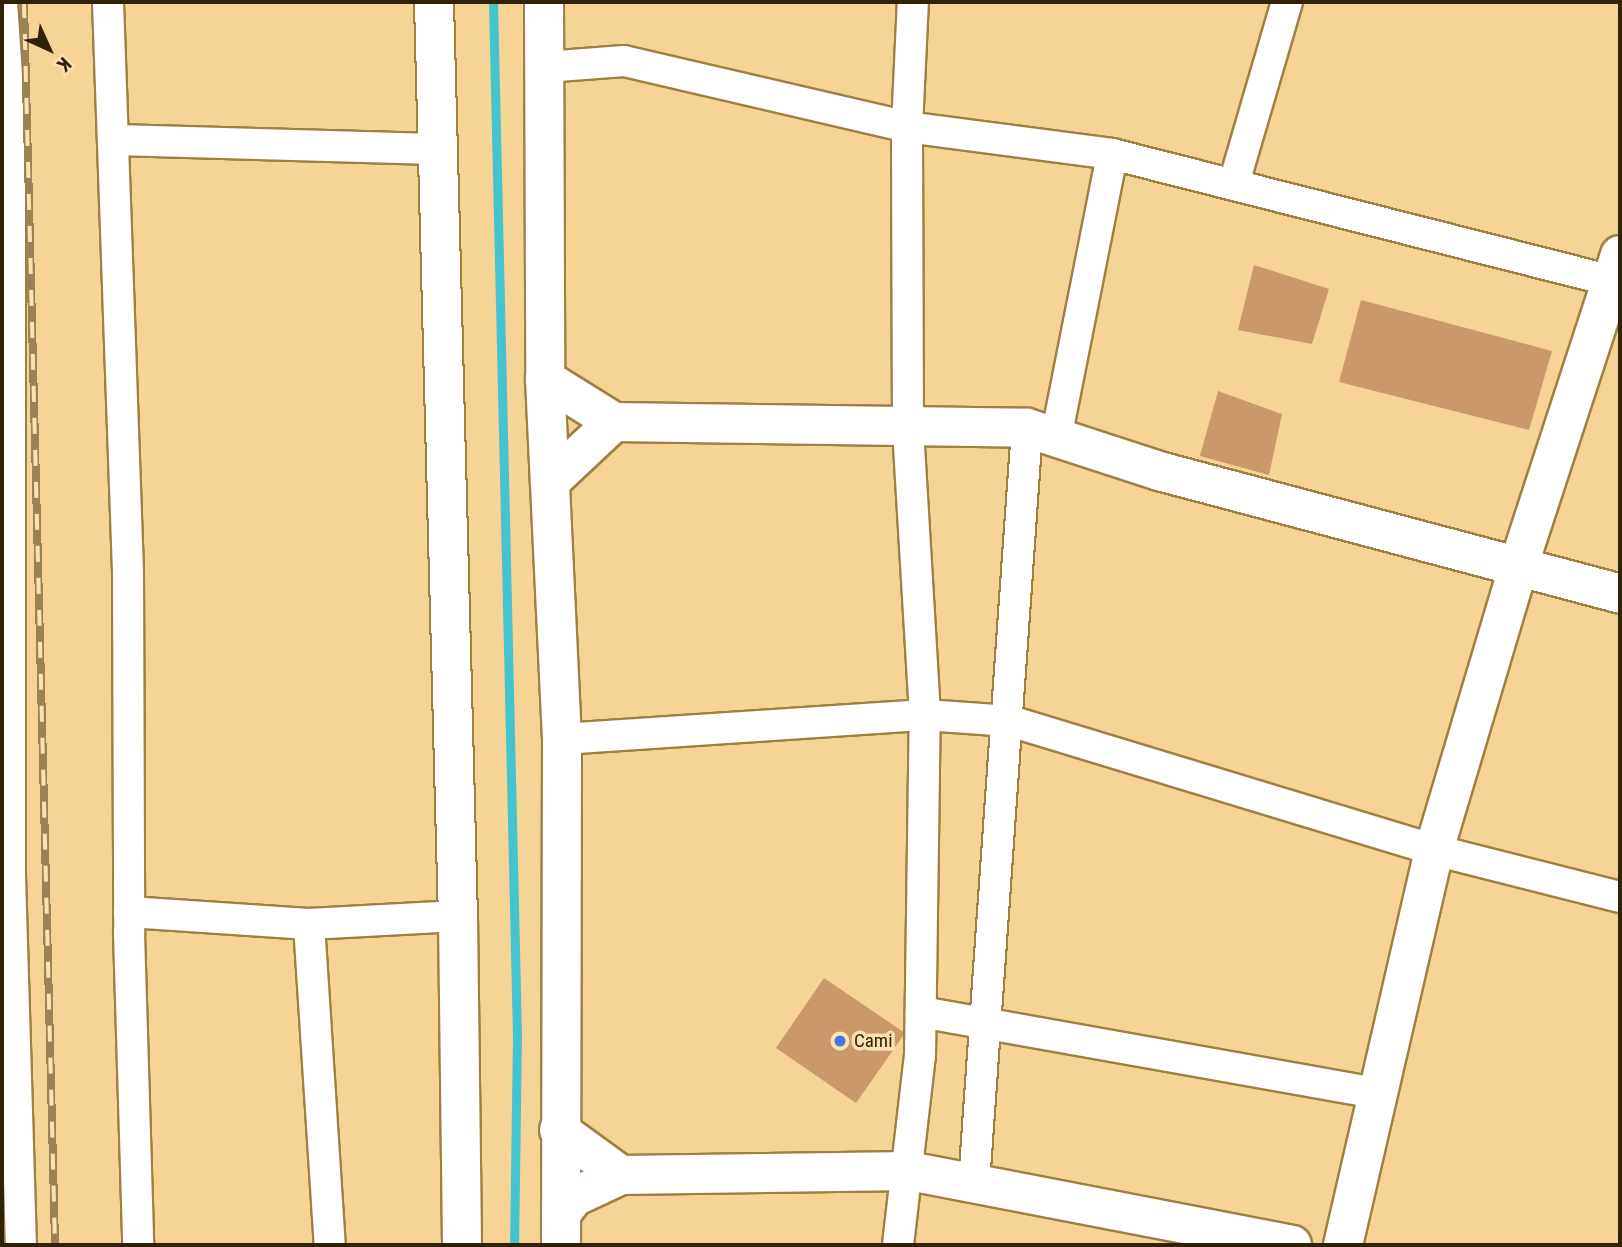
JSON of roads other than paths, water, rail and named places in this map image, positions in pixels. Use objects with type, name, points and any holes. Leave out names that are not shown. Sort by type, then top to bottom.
[{"type":"street","points":[[2,2],[10,120],[6,883],[21,1245]]},
{"type":"street","points":[[108,2],[128,572],[129,912],[138,1245]]},
{"type":"street","points":[[434,2],[458,916],[462,1245]]},
{"type":"street","points":[[544,2],[545,379],[562,739],[559,1130],[561,1229]]},
{"type":"street","points":[[898,1245],[909,1171],[922,1013],[925,715],[908,429],[907,127],[913,2]]},
{"type":"street","points":[[1234,183],[1287,2]]},
{"type":"street","points":[[545,67],[624,61],[907,127],[1112,154],[1617,273],[1519,564],[1434,850],[1343,1245]]},
{"type":"street","points":[[114,140],[437,149]]},
{"type":"street","points":[[974,1183],[1010,721],[1041,433],[1112,154]]},
{"type":"street","points":[[545,379],[614,422],[1041,433],[1160,471],[1519,564],[1620,594]]},
{"type":"street","points":[[550,482],[614,422]]},
{"type":"street","points":[[562,739],[925,715],[1010,721],[1434,850],[1620,897]]},
{"type":"street","points":[[129,912],[309,924],[458,916]]},
{"type":"street","points":[[309,924],[330,1245]]},
{"type":"street","points":[[922,1013],[1378,1093]]},
{"type":"street","points":[[559,1130],[621,1175]]},
{"type":"street","points":[[561,1229],[574,1197],[621,1175],[909,1171],[1292,1245]]},
{"type":"waterway","points":[[493,2],[517,1035],[514,1245]]},
{"type":"railway","points":[[24,2],[55,1245]]},
{"type":"place","name":"Cami","points":[[840,1041]]}]
